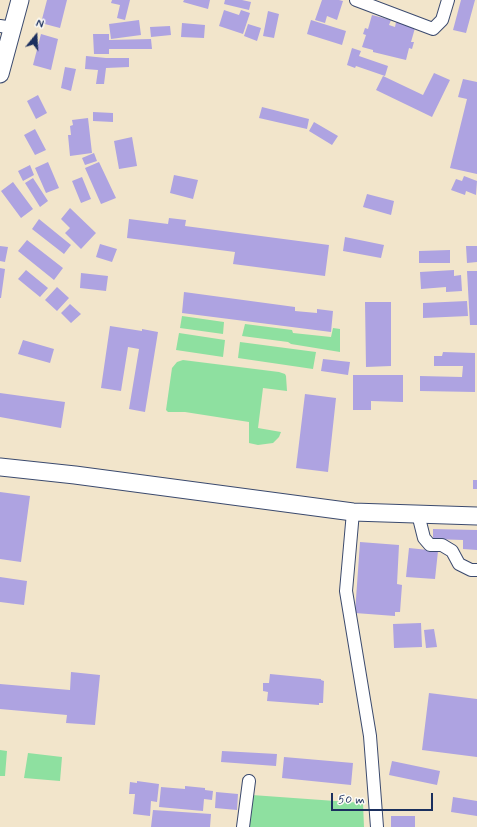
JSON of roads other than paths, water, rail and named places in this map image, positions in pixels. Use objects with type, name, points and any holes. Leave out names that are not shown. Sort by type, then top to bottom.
[{"type":"street","points":[[0,74],[6,27],[20,0]]},
{"type":"street","points":[[356,0],[433,29],[442,20],[448,0]]},
{"type":"street","points":[[0,467],[75,475],[353,512],[477,516]]},
{"type":"street","points":[[353,512],[346,591],[370,736],[377,827]]},
{"type":"street","points":[[418,514],[424,538],[430,544],[442,545],[452,551],[460,564],[471,570],[477,570]]},
{"type":"street","points":[[243,827],[249,781]]}]
